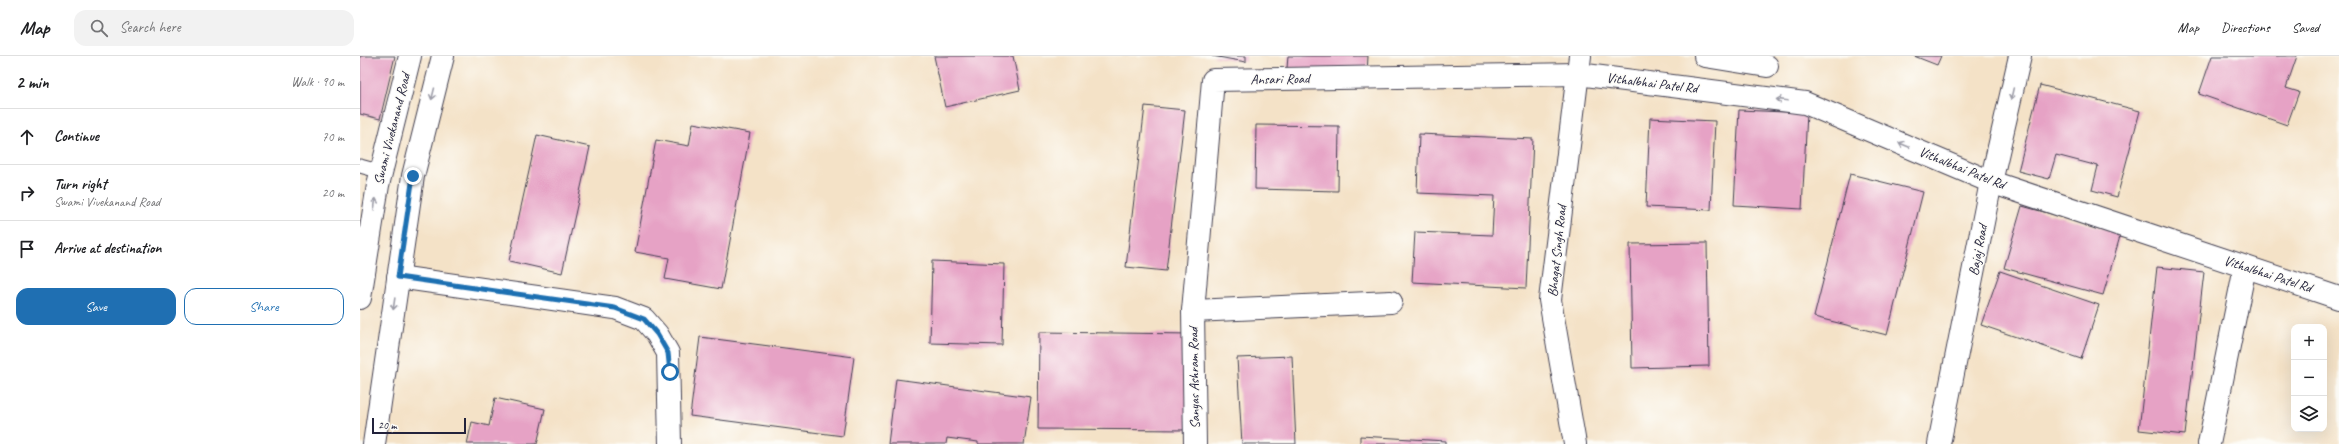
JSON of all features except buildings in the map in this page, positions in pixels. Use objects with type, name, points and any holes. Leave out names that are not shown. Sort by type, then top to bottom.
[{"type":"street","name":"Swami Vivekanand Road","points":[[360,298],[378,185],[410,56]]},
{"type":"street","points":[[374,444],[413,176],[443,56]]},
{"type":"street","points":[[1697,89],[1702,56]]},
{"type":"street","points":[[1705,56],[1768,61],[1761,98]]},
{"type":"street","name":"Bajaj Road","points":[[1939,444],[1991,182],[2020,56]]},
{"type":"street","name":"Vithalbhai Patel Rd","points":[[1579,65],[1697,89],[1805,103],[1991,182],[2339,298]]},
{"type":"street","name":"Ansari Road","points":[[1193,311],[1214,80],[1579,65]]},
{"type":"street","name":"Bhagat Singh Road","points":[[1575,444],[1550,300],[1579,65]]},
{"type":"street","points":[[2209,444],[2245,267]]},
{"type":"street","points":[[398,277],[615,308],[644,319],[657,334],[668,353],[670,444]]},
{"type":"street","points":[[1193,311],[1391,302]]},
{"type":"street","name":"Sanyas Ashram Road","points":[[1193,311],[1195,444]]},
{"type":"lane","points":[[360,166],[382,172]]},
{"type":"route","points":[[413,176],[398,277],[615,308],[644,319],[657,334],[668,353],[670,372]]}]
